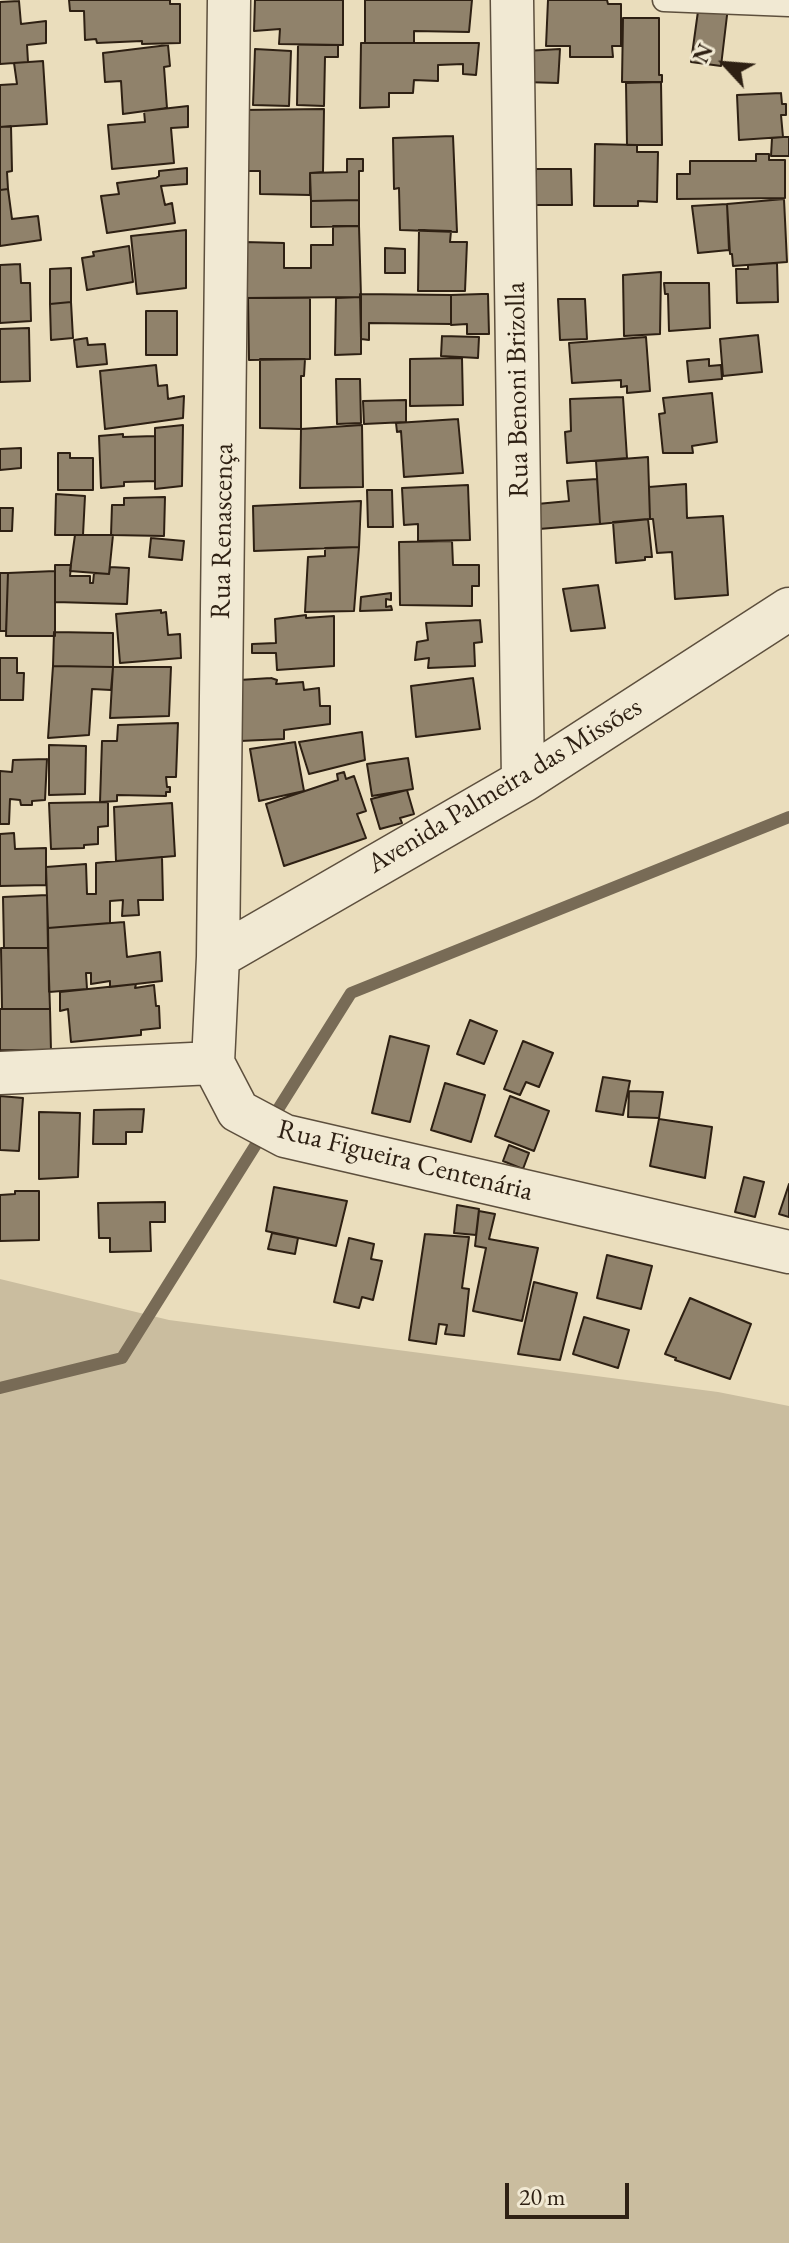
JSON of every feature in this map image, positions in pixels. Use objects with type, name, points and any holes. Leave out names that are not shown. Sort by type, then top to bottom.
[{"type":"street","name":"Rua Renascença","points":[[213,1063],[218,957],[229,0]]},
{"type":"street","name":"Rua Benoni Brizolla","points":[[512,0],[523,781]]},
{"type":"street","name":"Avenida Palmeira das Missões","points":[[218,957],[523,781],[789,609]]},
{"type":"street","points":[[0,1073],[213,1063]]},
{"type":"street","name":"Rua Figueira Centenária","points":[[213,1063],[238,1111],[285,1136],[789,1252]]},
{"type":"lane","points":[[664,0],[789,5]]},
{"type":"shaded area","points":[[0,1279],[169,1320],[718,1392],[789,1406],[789,2243],[0,2243]]},
{"type":"building","points":[[69,0],[170,0],[170,4],[180,4],[180,43],[97,43],[96,39],[85,40],[84,11],[70,11]]},
{"type":"building","points":[[255,0],[343,0],[343,45],[279,44],[280,29],[254,31]]},
{"type":"building","points":[[365,0],[472,0],[469,32],[414,31],[414,43],[365,43]]},
{"type":"building","points":[[548,0],[607,0],[608,4],[621,4],[621,46],[612,46],[613,57],[570,57],[570,46],[546,46]]},
{"type":"building","points":[[19,1],[21,24],[46,21],[46,43],[27,45],[28,62],[0,64],[0,2]]},
{"type":"building","points":[[699,4],[728,7],[721,66],[691,62]]},
{"type":"building","points":[[623,18],[659,18],[659,75],[662,75],[662,82],[622,82]]},
{"type":"building","points":[[361,43],[479,43],[476,75],[463,74],[463,64],[438,65],[438,81],[414,80],[413,93],[389,93],[389,107],[360,108]]},
{"type":"building","points":[[168,45],[170,66],[164,67],[167,108],[123,114],[121,81],[105,82],[103,53]]},
{"type":"building","points":[[298,45],[338,45],[338,57],[325,57],[324,106],[297,105]]},
{"type":"building","points":[[255,49],[291,51],[289,106],[253,105]]},
{"type":"building","points":[[560,49],[558,83],[524,82],[525,51]]},
{"type":"building","points":[[43,61],[47,124],[0,127],[0,85],[17,84],[14,63]]},
{"type":"building","points":[[661,82],[662,145],[627,145],[626,83]]},
{"type":"building","points":[[781,93],[782,104],[786,104],[786,115],[781,115],[783,137],[739,140],[737,95]]},
{"type":"building","points":[[188,106],[188,127],[171,128],[174,163],[112,169],[108,125],[145,122],[144,111]]},
{"type":"building","points":[[324,109],[323,172],[310,173],[310,195],[260,194],[260,171],[244,171],[242,110]]},
{"type":"building","points":[[11,126],[12,171],[7,172],[8,189],[0,190],[0,127]]},
{"type":"building","points":[[453,136],[457,232],[400,230],[399,188],[394,189],[393,138]]},
{"type":"building","points":[[789,137],[789,156],[771,156],[772,138]]},
{"type":"building","points":[[595,144],[637,145],[637,152],[658,152],[657,202],[638,201],[638,206],[594,206]]},
{"type":"building","points":[[756,154],[769,154],[769,160],[785,160],[785,198],[677,199],[677,174],[690,174],[690,161],[756,161]]},
{"type":"building","points":[[347,159],[363,159],[363,171],[359,171],[359,200],[311,201],[310,173],[347,172]]},
{"type":"building","points":[[187,168],[187,184],[161,186],[165,205],[172,203],[175,223],[107,233],[101,196],[119,194],[117,183],[156,178],[159,171]]},
{"type":"building","points":[[536,169],[571,169],[572,205],[536,205]]},
{"type":"building","points":[[8,189],[12,219],[38,216],[41,240],[0,246],[0,190]]},
{"type":"building","points":[[784,199],[787,262],[733,266],[727,204]]},
{"type":"building","points":[[359,200],[359,226],[311,227],[311,201]]},
{"type":"building","points":[[727,204],[729,250],[698,253],[692,206]]},
{"type":"building","points":[[333,226],[359,226],[361,297],[244,298],[244,242],[284,243],[284,268],[311,268],[311,245],[333,245]]},
{"type":"building","points":[[186,230],[186,288],[137,294],[131,236]]},
{"type":"building","points":[[419,230],[451,231],[450,242],[467,242],[465,291],[418,291]]},
{"type":"building","points":[[129,246],[133,282],[87,290],[82,258],[94,256],[93,252]]},
{"type":"building","points":[[385,248],[405,249],[405,273],[385,273]]},
{"type":"building","points":[[777,263],[778,302],[737,303],[736,269]]},
{"type":"building","points":[[20,264],[21,283],[30,283],[31,321],[0,323],[0,265]]},
{"type":"building","points":[[71,268],[71,302],[50,304],[50,269]]},
{"type":"building","points":[[661,272],[660,334],[624,336],[623,275]]},
{"type":"building","points":[[664,283],[709,283],[710,328],[669,331],[668,294],[665,294]]},
{"type":"building","points":[[360,294],[451,295],[451,324],[369,323],[369,340],[361,339]]},
{"type":"building","points":[[488,294],[489,334],[467,334],[467,324],[451,325],[451,295]]},
{"type":"building","points":[[361,297],[361,354],[335,355],[336,298]]},
{"type":"building","points":[[248,298],[310,298],[310,359],[249,360]]},
{"type":"building","points":[[558,299],[585,299],[587,339],[560,340]]},
{"type":"building","points":[[71,302],[73,338],[51,340],[50,304]]},
{"type":"building","points":[[146,311],[177,311],[177,355],[146,355]]},
{"type":"building","points":[[29,328],[30,381],[0,382],[0,329]]},
{"type":"building","points":[[758,335],[762,372],[723,376],[720,339]]},
{"type":"building","points":[[442,336],[479,337],[478,358],[441,356]]},
{"type":"building","points":[[646,337],[650,391],[627,393],[627,386],[621,387],[621,380],[572,383],[569,343]]},
{"type":"building","points":[[87,338],[88,345],[105,344],[107,364],[77,367],[74,340]]},
{"type":"building","points":[[462,358],[463,405],[410,406],[410,359]]},
{"type":"building","points":[[260,359],[305,359],[304,376],[301,376],[301,429],[260,428]]},
{"type":"building","points":[[709,359],[709,366],[721,365],[722,379],[689,382],[687,361]]},
{"type":"building","points":[[156,365],[158,386],[167,385],[168,399],[184,396],[183,418],[105,429],[100,371]]},
{"type":"building","points":[[336,379],[360,379],[361,423],[337,424]]},
{"type":"building","points":[[712,393],[717,442],[692,446],[693,453],[663,453],[659,414],[665,413],[663,398]]},
{"type":"building","points":[[623,397],[627,458],[567,463],[565,432],[571,431],[570,399]]},
{"type":"building","points":[[406,400],[406,422],[364,424],[363,401]]},
{"type":"building","points":[[458,419],[463,473],[404,477],[401,431],[397,432],[396,423]]},
{"type":"building","points":[[183,425],[182,486],[155,489],[155,428]]},
{"type":"building","points":[[362,425],[363,487],[300,488],[301,429]]},
{"type":"building","points":[[123,434],[123,437],[155,436],[155,481],[124,482],[124,486],[101,488],[99,436]]},
{"type":"building","points":[[21,448],[21,468],[0,470],[0,449]]},
{"type":"building","points":[[58,453],[70,453],[70,458],[93,458],[93,490],[58,490]]},
{"type":"building","points":[[648,457],[650,519],[600,524],[596,461]]},
{"type":"building","points":[[597,479],[600,524],[539,529],[537,504],[569,501],[567,481]]},
{"type":"building","points":[[686,484],[687,518],[723,516],[728,595],[675,599],[672,552],[657,553],[653,519],[650,519],[649,487]]},
{"type":"building","points":[[468,485],[470,540],[418,541],[418,524],[404,525],[402,488]]},
{"type":"building","points":[[367,490],[392,490],[393,527],[368,527]]},
{"type":"building","points":[[56,494],[85,496],[83,535],[55,535]]},
{"type":"building","points":[[165,497],[164,536],[111,535],[112,505],[124,505],[124,498]]},
{"type":"building","points":[[361,501],[359,547],[254,551],[253,506]]},
{"type":"building","points":[[0,508],[13,508],[12,531],[0,531]]},
{"type":"building","points":[[648,519],[652,557],[616,563],[613,522]]},
{"type":"building","points":[[75,535],[113,535],[109,574],[70,571]]},
{"type":"building","points":[[151,538],[184,541],[182,560],[149,557]]},
{"type":"building","points":[[452,541],[453,565],[479,565],[479,586],[472,586],[472,606],[400,605],[399,542]]},
{"type":"building","points":[[359,547],[354,611],[305,612],[308,557],[325,556],[325,548]]},
{"type":"building","points":[[55,565],[71,565],[70,576],[90,576],[90,583],[93,583],[94,573],[109,574],[110,567],[129,568],[127,604],[55,602]]},
{"type":"building","points":[[55,571],[55,636],[6,636],[8,573]]},
{"type":"building","points":[[0,573],[8,573],[6,631],[0,631]]},
{"type":"building","points":[[598,585],[605,628],[571,631],[563,589]]},
{"type":"building","points":[[391,593],[391,600],[386,599],[386,607],[391,606],[392,610],[360,611],[361,597]]},
{"type":"building","points":[[161,610],[161,613],[166,612],[168,635],[180,634],[181,658],[120,663],[116,614]]},
{"type":"building","points":[[306,615],[306,618],[334,616],[334,666],[277,670],[276,653],[252,653],[252,644],[276,643],[275,619]]},
{"type":"building","points":[[480,620],[482,642],[474,643],[475,666],[428,668],[429,658],[415,660],[417,642],[428,640],[426,623]]},
{"type":"building","points":[[54,632],[113,633],[113,667],[53,666]]},
{"type":"building","points":[[0,658],[17,658],[17,673],[24,673],[23,700],[0,700]]},
{"type":"building","points":[[53,666],[113,667],[111,690],[92,689],[89,735],[48,738]]},
{"type":"building","points":[[113,667],[171,667],[169,716],[110,718]]},
{"type":"building","points":[[473,678],[480,729],[416,737],[411,686]]},
{"type":"building","points":[[239,680],[277,680],[276,684],[303,682],[304,690],[319,688],[320,706],[330,706],[330,724],[284,730],[284,739],[240,741]]},
{"type":"building","points":[[178,723],[176,777],[166,777],[170,792],[166,792],[166,796],[117,795],[117,801],[100,802],[102,741],[117,741],[118,725]]},
{"type":"building","points":[[362,732],[365,760],[309,774],[299,742]]},
{"type":"building","points":[[295,742],[304,791],[259,801],[250,749]]},
{"type":"building","points":[[49,745],[86,746],[85,794],[49,795]]},
{"type":"building","points":[[408,758],[413,789],[372,796],[367,764]]},
{"type":"building","points":[[47,759],[45,800],[21,805],[20,800],[10,799],[9,824],[0,824],[0,771],[12,772],[13,760]]},
{"type":"building","points":[[344,772],[346,779],[354,776],[366,811],[357,814],[366,838],[284,866],[266,804],[338,780],[337,774]]},
{"type":"building","points":[[407,790],[414,814],[400,818],[402,823],[380,829],[371,799]]},
{"type":"building","points":[[108,802],[108,826],[98,827],[98,844],[84,845],[84,848],[51,849],[49,803]]},
{"type":"building","points":[[172,803],[175,856],[116,861],[114,807]]},
{"type":"building","points":[[14,833],[15,849],[46,848],[46,885],[0,886],[0,834]]},
{"type":"building","points":[[162,857],[163,900],[138,900],[139,915],[122,916],[123,900],[110,901],[110,923],[48,928],[46,867],[86,864],[87,894],[96,894],[96,863]]},
{"type":"building","points":[[47,895],[48,948],[4,948],[3,897]]},
{"type":"building","points":[[124,922],[127,957],[160,952],[162,981],[110,987],[110,981],[91,984],[91,973],[86,973],[87,989],[49,992],[48,928]]},
{"type":"building","points":[[1,948],[48,948],[50,1009],[2,1009]]},
{"type":"building","points":[[136,984],[135,988],[154,985],[160,1028],[141,1030],[141,1035],[71,1042],[68,1009],[60,1011],[60,992]]},
{"type":"building","points":[[0,1009],[50,1009],[51,1051],[0,1050]]},
{"type":"building","points":[[470,1020],[497,1031],[484,1064],[457,1054]]},
{"type":"building","points":[[390,1036],[429,1046],[410,1122],[372,1113]]},
{"type":"building","points":[[523,1041],[553,1053],[539,1087],[526,1082],[520,1095],[504,1089]]},
{"type":"building","points":[[603,1077],[630,1081],[623,1115],[596,1111]]},
{"type":"building","points":[[445,1083],[485,1095],[471,1142],[431,1130]]},
{"type":"building","points":[[629,1091],[663,1092],[659,1118],[628,1117]]},
{"type":"building","points":[[0,1096],[23,1098],[19,1151],[0,1150]]},
{"type":"building","points":[[510,1096],[549,1111],[534,1151],[495,1136]]},
{"type":"building","points":[[144,1109],[142,1132],[126,1132],[126,1144],[93,1144],[94,1110]]},
{"type":"building","points":[[39,1112],[80,1113],[78,1177],[39,1179]]},
{"type":"building","points":[[659,1119],[712,1127],[705,1178],[650,1166]]},
{"type":"building","points":[[509,1145],[529,1153],[523,1169],[503,1161]]},
{"type":"building","points":[[744,1177],[764,1182],[755,1217],[735,1212]]},
{"type":"building","points":[[789,1184],[789,1217],[779,1214]]},
{"type":"building","points":[[274,1187],[347,1201],[336,1246],[266,1231]]},
{"type":"building","points":[[15,1191],[39,1191],[39,1240],[0,1241],[0,1195],[15,1194]]},
{"type":"building","points":[[165,1202],[165,1222],[150,1222],[151,1251],[110,1252],[110,1238],[99,1238],[98,1203]]},
{"type":"building","points":[[457,1205],[479,1209],[476,1235],[454,1233]]},
{"type":"building","points":[[479,1211],[495,1214],[489,1239],[538,1248],[522,1321],[473,1311],[486,1248],[475,1246]]},
{"type":"building","points":[[272,1233],[298,1238],[295,1254],[268,1249]]},
{"type":"building","points":[[425,1234],[469,1237],[462,1288],[469,1289],[464,1336],[445,1334],[447,1325],[439,1324],[436,1344],[409,1340]]},
{"type":"building","points":[[349,1238],[374,1244],[371,1259],[382,1261],[373,1300],[362,1297],[359,1308],[334,1302]]},
{"type":"building","points":[[607,1255],[652,1266],[641,1309],[597,1298]]},
{"type":"building","points":[[534,1282],[577,1293],[560,1360],[518,1354]]},
{"type":"building","points":[[690,1298],[751,1324],[730,1379],[665,1354]]},
{"type":"building","points":[[584,1317],[629,1330],[618,1368],[573,1354]]},
{"type":"waterway","points":[[0,1388],[122,1358],[351,993],[789,817]]}]
